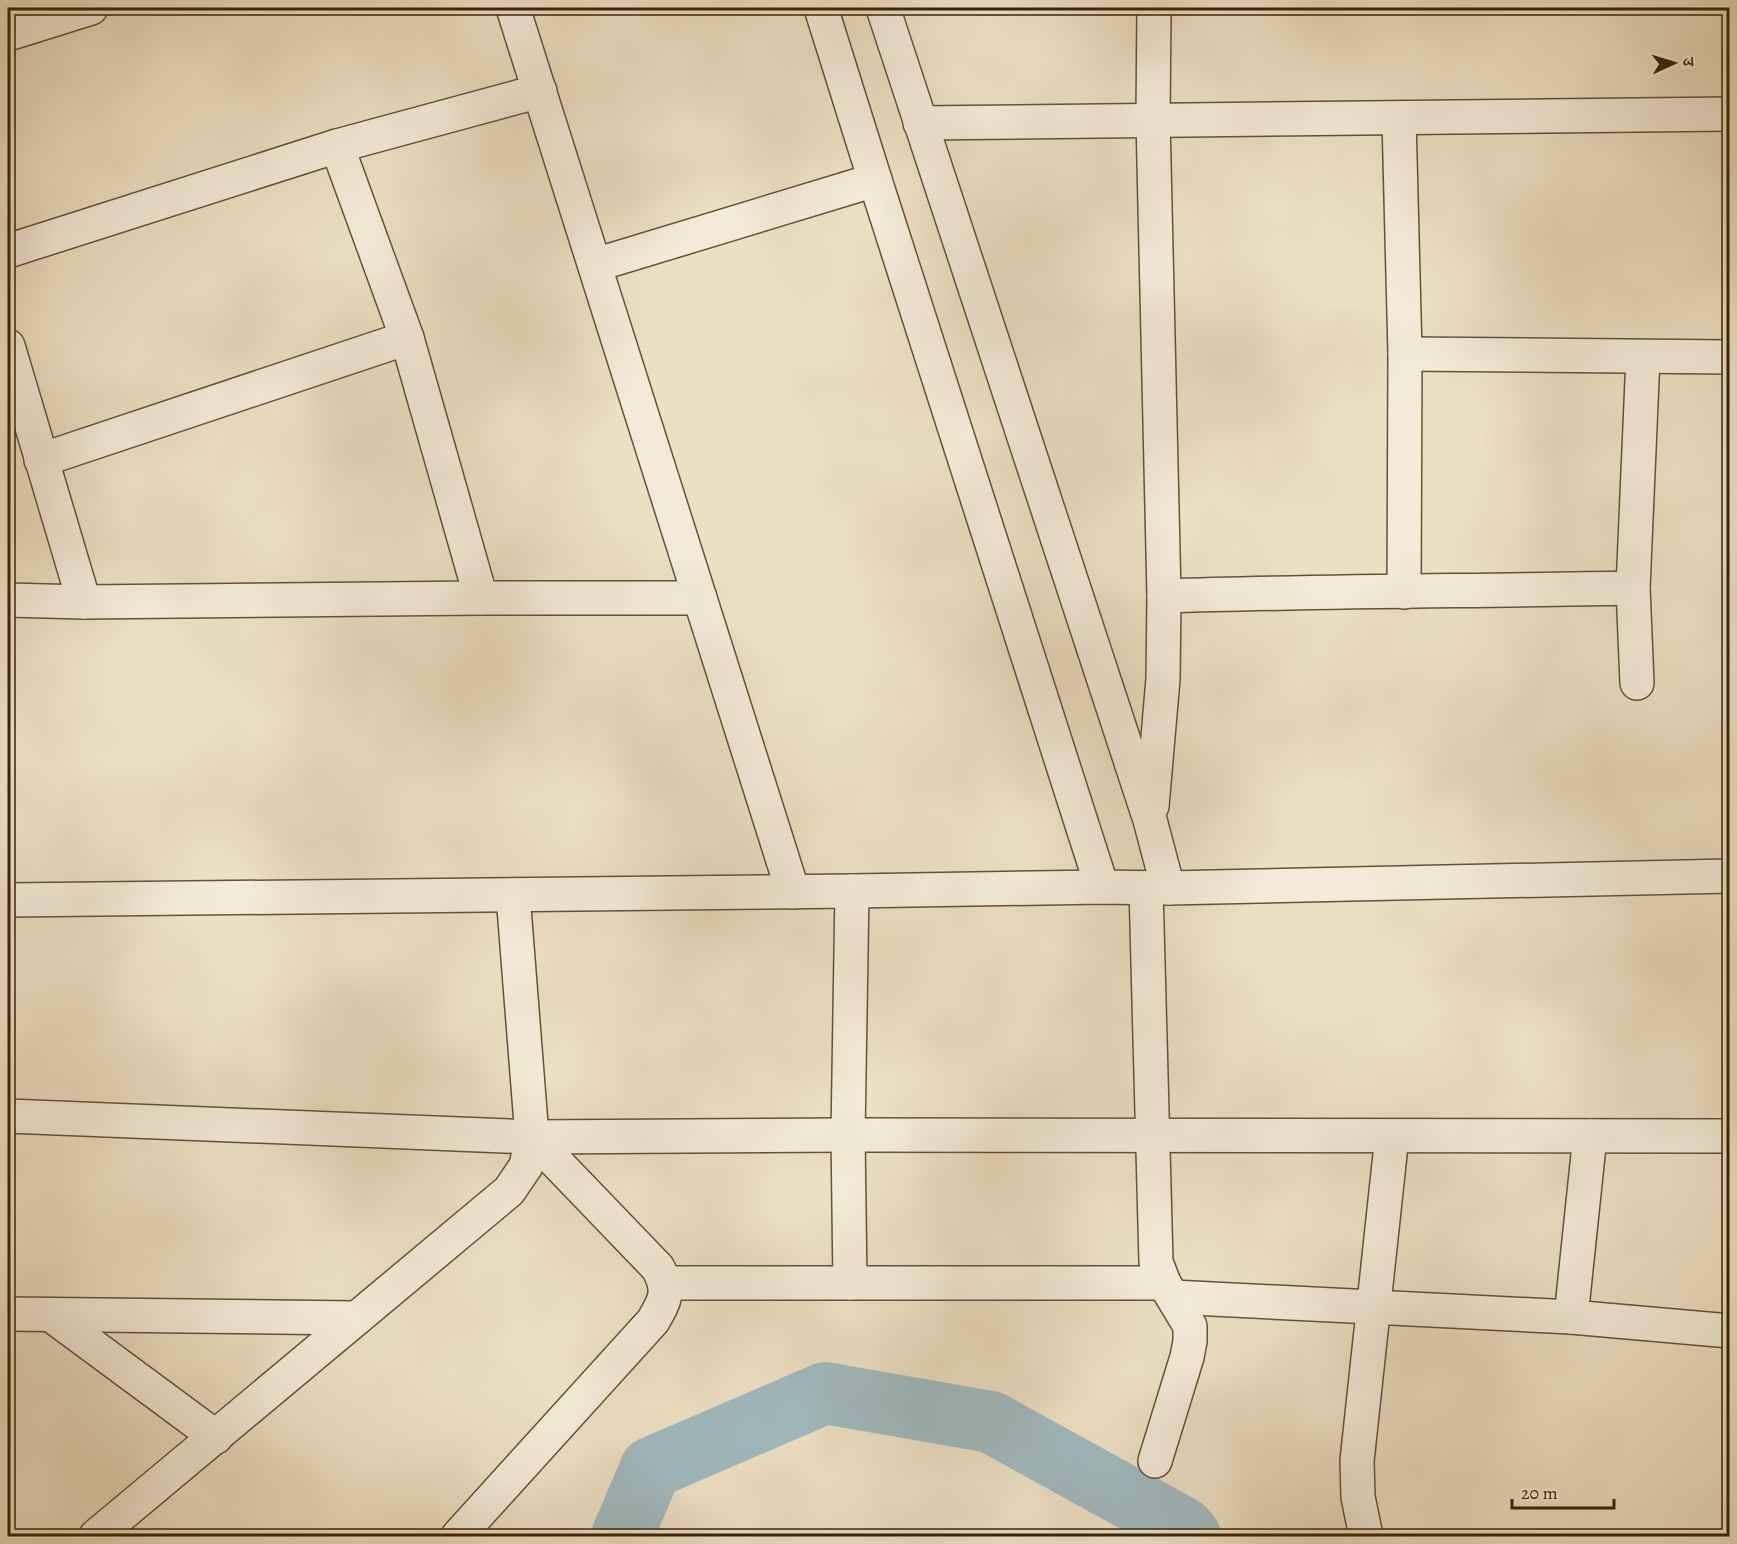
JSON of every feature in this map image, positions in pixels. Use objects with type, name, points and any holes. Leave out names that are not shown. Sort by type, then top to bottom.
[{"type":"street","points":[[8,34],[91,8]]},
{"type":"street","points":[[513,8],[794,892]]},
{"type":"street","points":[[821,8],[874,180],[1102,887]]},
{"type":"street","points":[[883,8],[1150,820]]},
{"type":"street","points":[[1155,8],[1153,119],[1164,596],[1163,679],[1150,820],[1157,888],[1153,1136],[1156,1262],[1168,1290],[1190,1326],[1187,1357],[1155,1461]]},
{"type":"street","points":[[8,250],[337,146],[540,91]]},
{"type":"street","points":[[920,123],[1730,114]]},
{"type":"street","points":[[1399,118],[1405,354],[1404,592]]},
{"type":"street","points":[[337,146],[407,338],[480,598]]},
{"type":"street","points":[[595,265],[874,180]]},
{"type":"street","points":[[41,460],[407,338]]},
{"type":"street","points":[[8,346],[84,602]]},
{"type":"street","points":[[1405,354],[1730,357]]},
{"type":"street","points":[[1637,683],[1633,588],[1643,357]]},
{"type":"street","points":[[1164,596],[1316,591],[1404,592],[1633,588]]},
{"type":"street","points":[[8,600],[84,602],[700,598]]},
{"type":"street","points":[[8,900],[1157,888],[1730,876]]},
{"type":"street","points":[[850,1283],[848,1135],[852,891]]},
{"type":"street","points":[[96,1536],[510,1191],[526,1166],[532,1137],[513,895]]},
{"type":"street","points":[[8,1116],[532,1137],[1730,1136]]},
{"type":"street","points":[[1366,1536],[1358,1497],[1357,1461],[1392,1136]]},
{"type":"street","points":[[1571,1317],[1590,1136]]},
{"type":"street","points":[[459,1536],[653,1321],[664,1302],[666,1283],[658,1268],[532,1137]]},
{"type":"street","points":[[666,1283],[850,1283],[1168,1290],[1374,1306],[1571,1317],[1730,1331]]},
{"type":"street","points":[[8,1314],[357,1318]]},
{"type":"street","points":[[51,1315],[216,1437]]},
{"type":"waterway","points":[[622,1536],[651,1468],[825,1393],[991,1422],[1183,1528],[1190,1536]]}]
